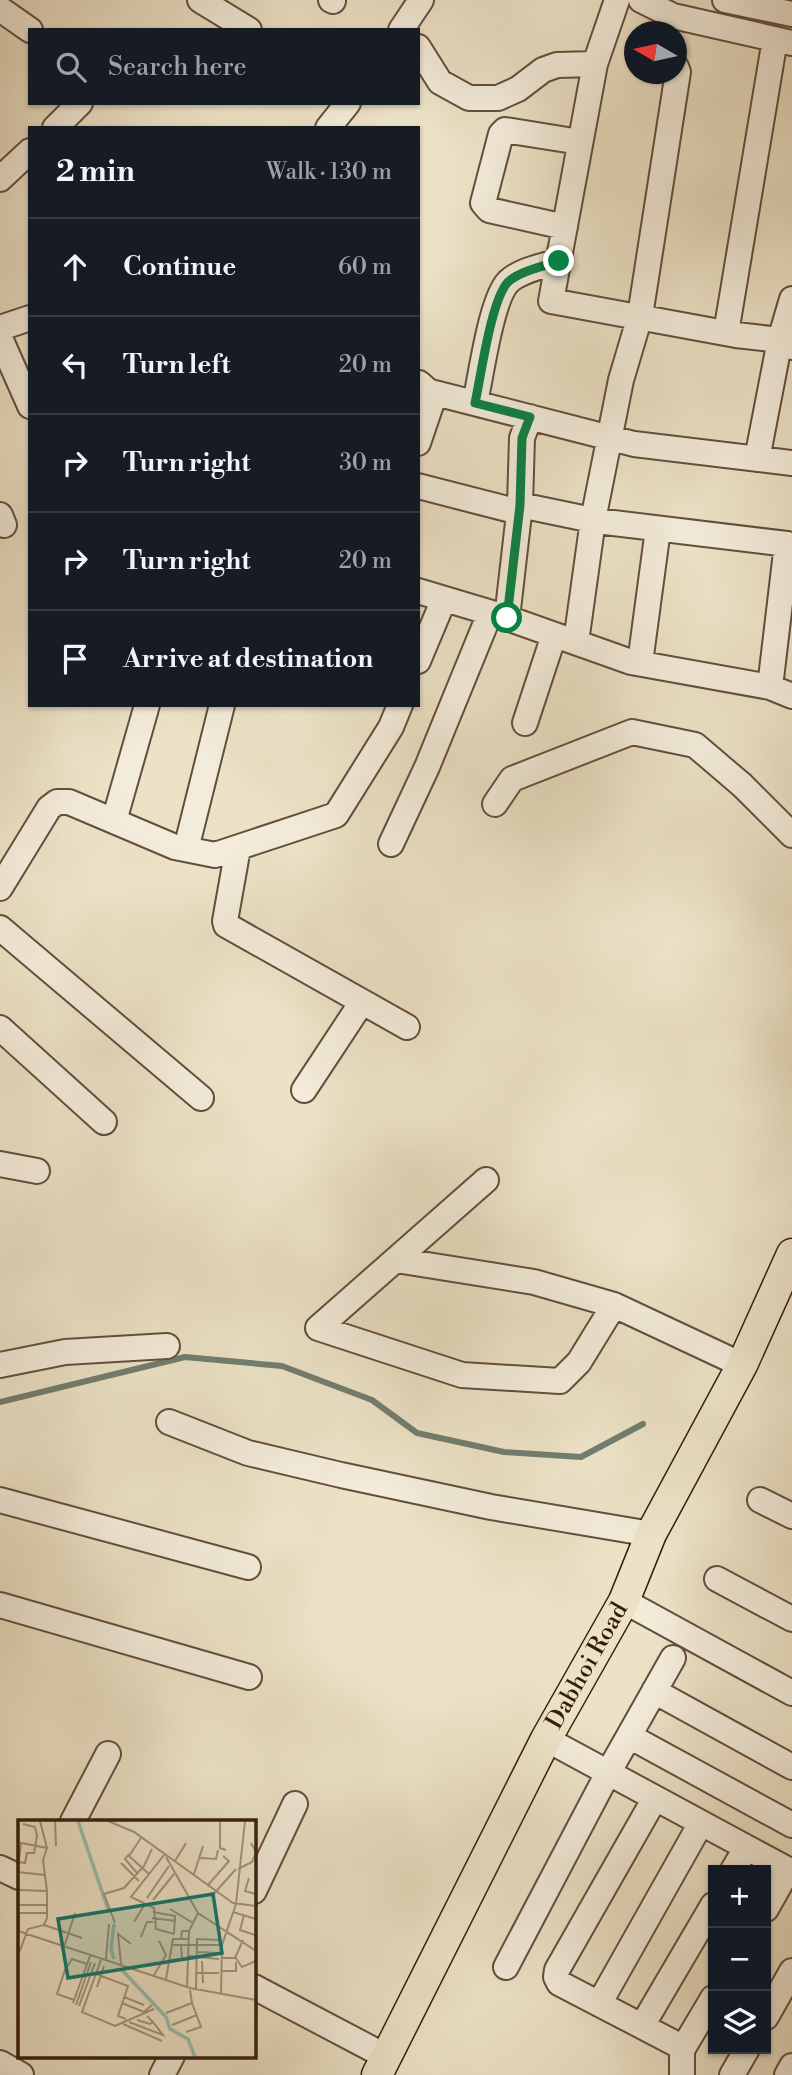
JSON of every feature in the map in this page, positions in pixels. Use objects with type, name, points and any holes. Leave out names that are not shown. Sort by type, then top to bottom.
[{"type":"main road","name":"Dabhoi Road","points":[[382,2066],[546,1739],[624,1601],[651,1534],[742,1365],[792,1254]]},
{"type":"street","points":[[404,28],[421,0]]},
{"type":"street","points":[[617,0],[595,64],[551,301],[786,343]]},
{"type":"street","points":[[641,0],[668,21]]},
{"type":"street","points":[[725,0],[792,14]]},
{"type":"street","points":[[208,2],[246,28]]},
{"type":"street","points":[[0,9],[28,29]]},
{"type":"street","points":[[687,26],[783,41],[726,333]]},
{"type":"street","points":[[420,50],[440,82],[469,98],[498,98],[518,89],[543,70],[557,65],[595,64]]},
{"type":"street","points":[[525,723],[565,638],[593,520],[621,380],[640,316],[676,84]]},
{"type":"street","points":[[330,126],[346,105]]},
{"type":"street","points":[[565,227],[489,210],[483,203],[500,134],[505,130],[580,142]]},
{"type":"street","points":[[0,179],[28,153]]},
{"type":"street","points":[[475,403],[498,299],[509,282],[520,275],[559,261]]},
{"type":"street","points":[[757,459],[786,343],[792,299]]},
{"type":"street","points":[[0,328],[28,319]]},
{"type":"street","points":[[0,338],[28,401]]},
{"type":"street","points":[[424,387],[634,444],[792,463]]},
{"type":"street","points":[[420,438],[434,396],[424,387]]},
{"type":"street","points":[[391,844],[498,615],[520,508],[522,438],[530,417]]},
{"type":"street","points":[[420,490],[593,520],[787,544],[781,691],[639,663],[420,592]]},
{"type":"street","points":[[639,663],[658,529]]},
{"type":"street","points":[[420,656],[444,599]]},
{"type":"street","points":[[114,821],[146,707]]},
{"type":"street","points":[[186,849],[222,707]]},
{"type":"street","points":[[0,888],[49,808],[57,802],[69,802],[186,849],[215,855],[336,815],[391,727],[399,707]]},
{"type":"street","points":[[495,804],[512,779],[632,732],[695,745],[742,785],[792,835]]},
{"type":"street","points":[[238,848],[226,925],[407,1027]]},
{"type":"street","points":[[0,928],[201,1098]]},
{"type":"street","points":[[303,1090],[362,1002]]},
{"type":"street","points":[[5,1041],[104,1122]]},
{"type":"street","points":[[0,1164],[37,1171]]},
{"type":"street","points":[[486,1180],[318,1328],[461,1375],[560,1381],[579,1362],[614,1305]]},
{"type":"street","points":[[396,1260],[534,1282],[614,1305],[742,1365]]},
{"type":"street","points":[[0,1365],[65,1352],[167,1346]]},
{"type":"street","points":[[169,1422],[248,1452],[341,1475],[491,1507],[651,1534]]},
{"type":"street","points":[[0,1500],[248,1567]]},
{"type":"street","points":[[760,1500],[792,1516]]},
{"type":"street","points":[[717,1579],[792,1619]]},
{"type":"street","points":[[624,1601],[792,1693]]},
{"type":"street","points":[[0,1605],[249,1677]]},
{"type":"street","points":[[506,1967],[608,1773],[673,1658]]},
{"type":"street","points":[[654,1691],[792,1767]]},
{"type":"street","points":[[629,1736],[792,1825]]},
{"type":"street","points":[[546,1739],[790,1871],[771,1901]]},
{"type":"street","points":[[74,1820],[107,1754]]},
{"type":"street","points":[[655,1798],[557,1970],[556,1977],[559,1983],[678,2045],[682,2050]]},
{"type":"street","points":[[256,1887],[295,1804]]},
{"type":"street","points":[[599,2004],[701,1823]]},
{"type":"street","points":[[736,1865],[747,1848]]},
{"type":"street","points":[[0,1868],[18,1877]]},
{"type":"street","points":[[642,2026],[708,1914]]},
{"type":"street","points":[[771,2008],[792,1971]]},
{"type":"street","points":[[256,1988],[382,2066]]},
{"type":"street","points":[[682,2075],[682,2050],[708,2006]]},
{"type":"street","points":[[732,2075],[744,2054]]},
{"type":"street","points":[[162,2075],[171,2058]]},
{"type":"street","points":[[0,2063],[21,2075]]},
{"type":"street","points":[[787,2075],[792,2066]]},
{"type":"waterway","points":[[0,1402],[185,1357],[282,1366],[372,1400],[417,1433],[504,1452],[581,1457],[643,1424]]},
{"type":"route","points":[[507,618],[520,505],[522,438],[530,417],[475,403],[498,299],[509,282],[520,275],[559,261]]}]
